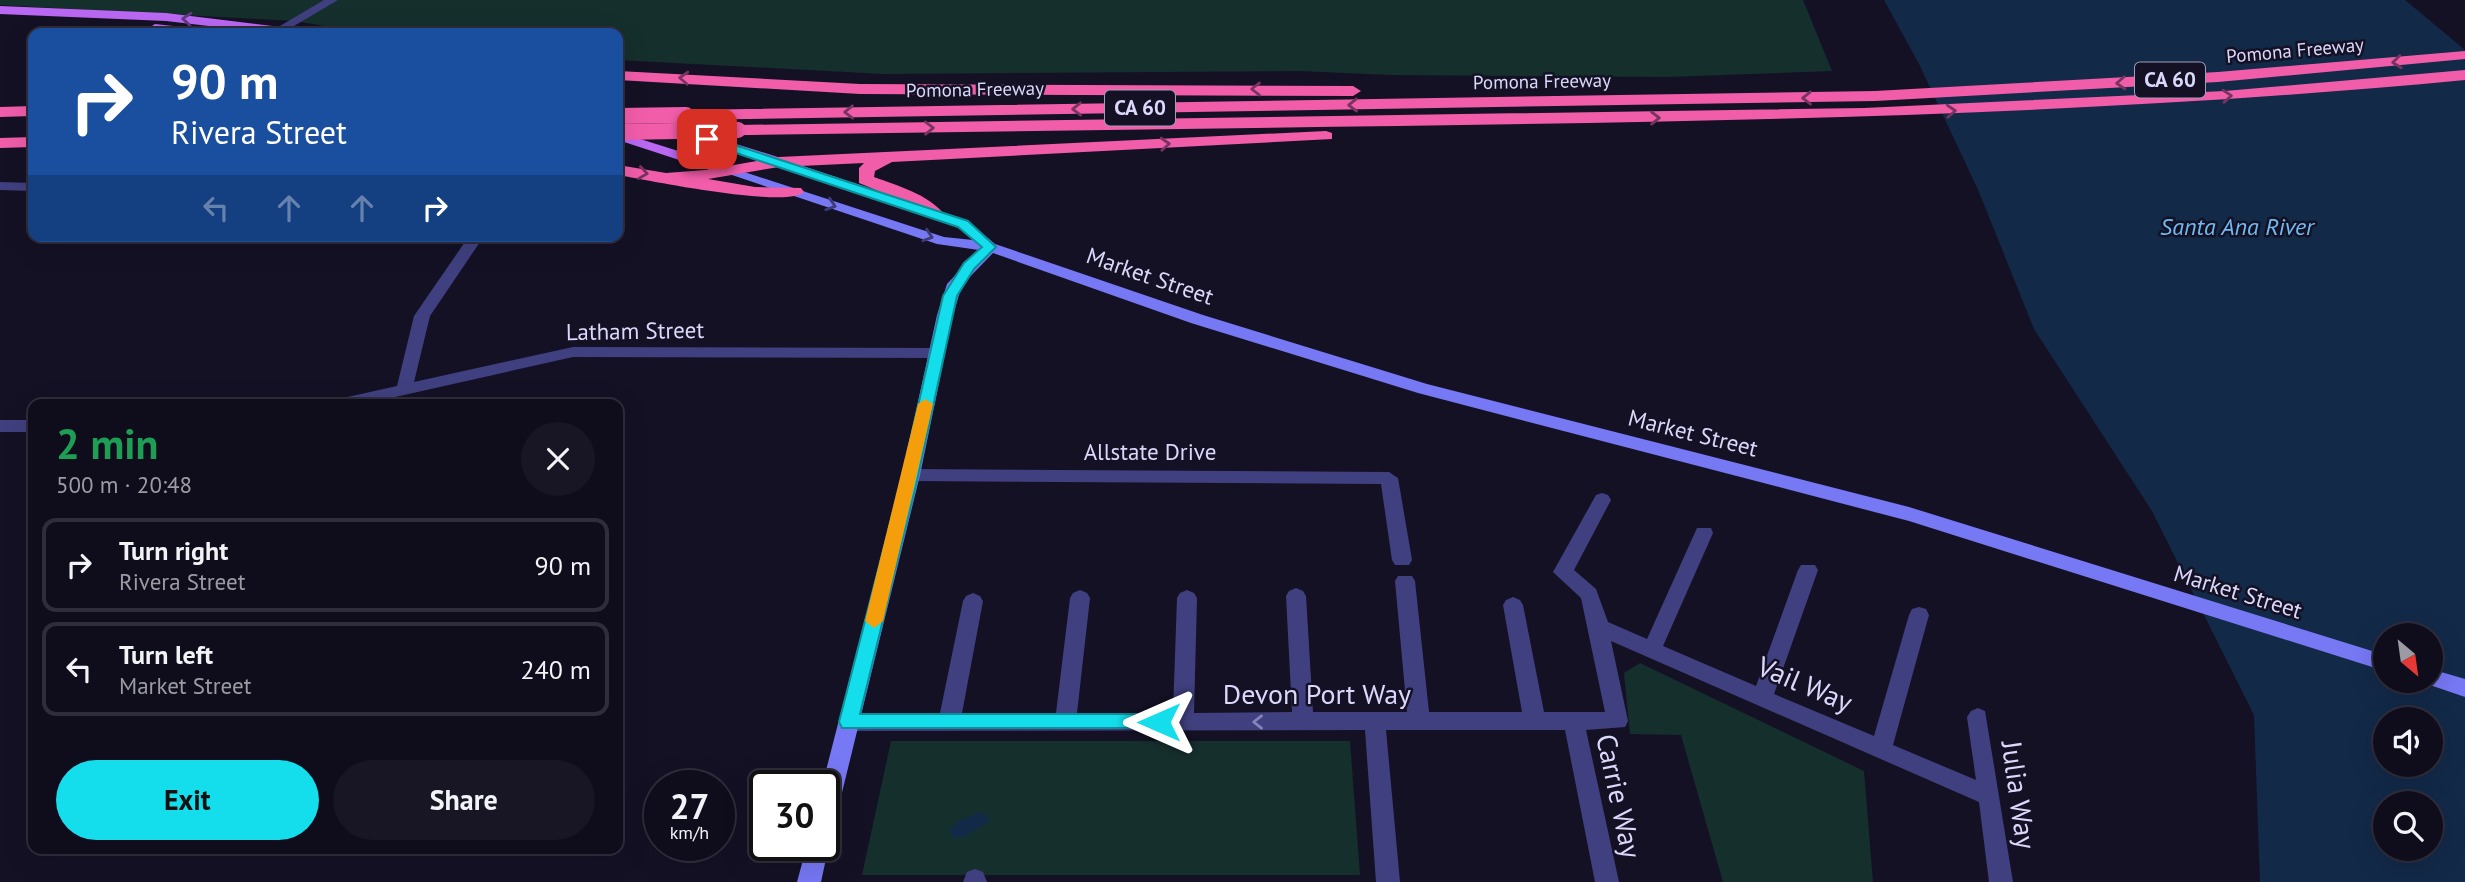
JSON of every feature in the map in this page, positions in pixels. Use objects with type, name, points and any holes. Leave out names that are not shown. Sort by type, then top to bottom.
[{"type":"highway","name":"Pomona Freeway","points":[[623,113],[686,115],[1875,96],[2218,77],[2465,55]]},
{"type":"highway","points":[[623,75],[860,89],[1530,93],[1593,101]]},
{"type":"highway","name":"Pomona Freeway","points":[[623,134],[1883,114],[2108,104],[2352,87],[2465,75]]},
{"type":"highway","points":[[0,112],[28,111]]},
{"type":"highway","points":[[669,177],[779,162],[1427,131],[1587,118]]},
{"type":"highway","points":[[0,124],[28,124]]},
{"type":"highway","points":[[0,143],[28,142]]},
{"type":"highway","points":[[0,155],[28,155]]},
{"type":"highway","points":[[893,157],[870,165],[864,173],[865,179],[916,200],[936,215]]},
{"type":"highway","points":[[623,171],[755,192],[795,192]]},
{"type":"main road","points":[[0,10],[124,14],[243,28]]},
{"type":"main road","points":[[0,20],[107,23],[154,28]]},
{"type":"main road","name":"Market Street","points":[[623,115],[779,162],[963,224],[990,247]]},
{"type":"main road","name":"Market Street","points":[[623,136],[943,241],[990,247],[1197,319],[1424,389],[1909,514],[2373,659]]},
{"type":"main road","points":[[837,770],[911,475],[936,353],[955,284],[990,247]]},
{"type":"main road","points":[[2443,681],[2465,688]]},
{"type":"main road","points":[[809,882],[814,861]]},
{"type":"street","points":[[284,28],[332,0]]},
{"type":"street","points":[[0,186],[28,187]]},
{"type":"street","points":[[404,390],[422,316],[473,242]]},
{"type":"street","name":"Latham Street","points":[[363,399],[573,352],[936,353]]},
{"type":"street","points":[[0,426],[28,426]]},
{"type":"street","name":"Allstate Drive","points":[[911,475],[1389,478],[1403,570],[1419,722]]},
{"type":"street","points":[[1599,627],[1589,594],[1563,572],[1602,500]]},
{"type":"street","points":[[1652,649],[1704,533]]},
{"type":"street","points":[[1763,696],[1808,569]]},
{"type":"street","points":[[1296,596],[1303,722]]},
{"type":"street","points":[[1065,722],[1080,598]]},
{"type":"street","points":[[1183,723],[1187,598]]},
{"type":"street","points":[[949,723],[973,601]]},
{"type":"street","points":[[1513,605],[1535,723]]},
{"type":"street","points":[[1882,747],[1919,615]]},
{"type":"street","name":"Devon Port Way","points":[[849,722],[1617,721],[1599,627]]},
{"type":"street","name":"Vail Way","points":[[1599,627],[1882,747],[1989,796]]},
{"type":"street","name":"Julia Way","points":[[1978,717],[2001,882]]},
{"type":"street","points":[[1375,723],[1388,882]]},
{"type":"street","name":"Carrie Way","points":[[1574,723],[1607,882]]},
{"type":"green space","points":[[0,0],[1803,0],[1832,71],[1668,77],[1390,75],[1300,71],[883,74],[623,60],[623,28],[336,28],[295,21],[0,5]]},
{"type":"green space","points":[[1640,663],[1864,771],[1873,882],[1723,882],[1681,735],[1630,734],[1624,673]]},
{"type":"green space","points":[[891,741],[1350,741],[1360,875],[862,875]]},
{"type":"water","name":"Santa Ana River","points":[[1884,0],[2405,0],[2465,50],[2465,882],[2260,882],[2254,715],[2152,511],[2034,329],[1979,192],[1919,64]]},
{"type":"water","points":[[978,813],[985,814],[990,821],[964,837],[952,837],[950,830],[958,821]]},
{"type":"slow traffic","points":[[874,621],[925,404]]},
{"type":"route","points":[[707,139],[963,224],[990,247],[968,266],[950,296],[908,485],[849,722],[1159,722]]}]
